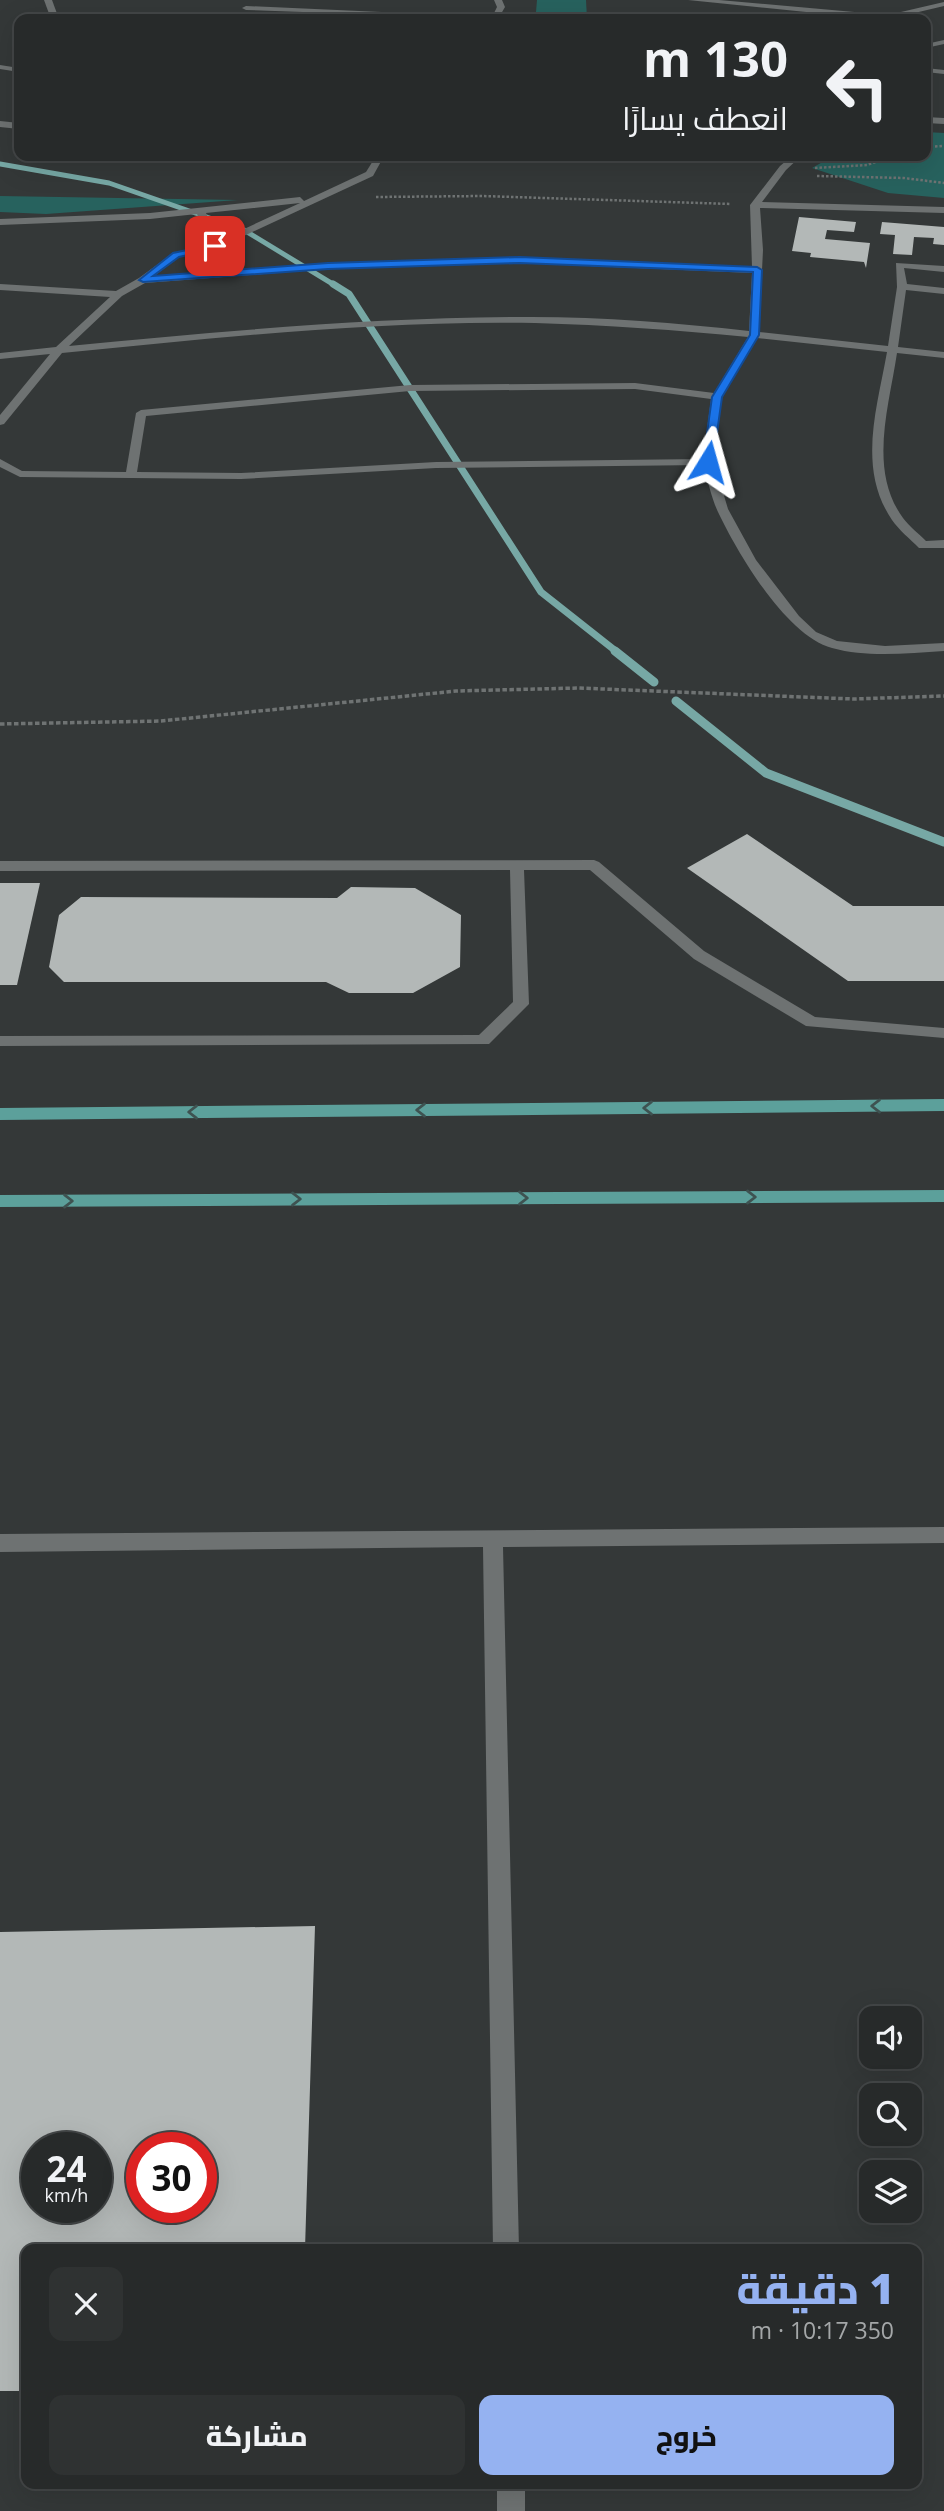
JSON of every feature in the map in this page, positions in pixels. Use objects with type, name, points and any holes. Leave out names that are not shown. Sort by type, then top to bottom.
[{"type":"main road","points":[[0,1114],[944,1105]]},
{"type":"main road","points":[[0,1201],[944,1196]]},
{"type":"street","points":[[692,0],[854,14]]},
{"type":"street","points":[[247,4],[412,14]]},
{"type":"street","points":[[902,14],[944,4]]},
{"type":"street","points":[[0,422],[57,352],[118,294],[143,280],[176,255],[215,246],[370,174],[377,161]]},
{"type":"street","points":[[791,161],[755,205],[757,270],[754,335],[717,397],[708,462],[722,509],[750,561],[795,619],[812,635],[834,645],[885,650],[944,647]]},
{"type":"street","points":[[0,222],[150,216],[323,198]]},
{"type":"street","points":[[755,205],[944,210]]},
{"type":"street","points":[[201,211],[215,246]]},
{"type":"street","points":[[143,280],[328,266],[520,260],[757,270]]},
{"type":"street","points":[[944,269],[899,265],[902,287],[876,453],[881,488],[898,520],[923,545],[944,544]]},
{"type":"street","points":[[0,287],[118,294]]},
{"type":"street","points":[[902,287],[944,291]]},
{"type":"street","points":[[0,356],[238,333],[401,323],[533,320],[672,326],[944,355]]},
{"type":"street","points":[[131,475],[141,414],[410,388],[635,386],[717,397]]},
{"type":"street","points":[[0,462],[20,474],[241,475],[436,465],[708,462]]},
{"type":"street","points":[[0,1041],[482,1040],[521,1004],[517,865]]},
{"type":"street","points":[[0,866],[594,865],[699,955],[812,1022],[944,1033]]},
{"type":"street","points":[[0,1544],[944,1535]]},
{"type":"street","points":[[493,1539],[506,2244]]},
{"type":"street","points":[[511,2489],[511,2511]]},
{"type":"path","points":[[811,168],[867,165],[878,161]]},
{"type":"path","points":[[817,176],[904,178],[944,183]]},
{"type":"path","points":[[376,197],[482,196],[755,205]]},
{"type":"path","points":[[0,724],[161,721],[456,691],[578,688],[853,699],[944,696]]},
{"type":"shaded area","points":[[537,0],[586,0],[587,14],[535,14]]},
{"type":"shaded area","points":[[931,132],[944,133],[944,198],[888,193],[812,168],[824,161],[931,161]]},
{"type":"shaded area","points":[[0,196],[238,200],[46,214],[0,212]]},
{"type":"building","points":[[799,217],[856,222],[854,232],[827,230],[825,239],[870,243],[866,268],[864,262],[810,257],[811,253],[792,251]]},
{"type":"building","points":[[882,222],[944,227],[944,245],[933,244],[934,238],[914,237],[912,255],[893,254],[895,235],[880,234]]},
{"type":"building","points":[[747,834],[853,906],[944,906],[944,981],[848,981],[687,868]]},
{"type":"building","points":[[0,883],[40,883],[17,985],[0,985]]},
{"type":"building","points":[[351,887],[415,888],[461,915],[460,967],[413,993],[349,993],[326,982],[64,982],[49,967],[59,915],[81,897],[337,898]]},
{"type":"building","points":[[315,1926],[305,2244],[21,2244],[21,2391],[0,2391],[0,1932]]},
{"type":"waterway","points":[[0,164],[109,183],[244,230],[336,286]]},
{"type":"waterway","points":[[333,284],[349,294],[541,592],[617,652]]},
{"type":"waterway","points":[[615,651],[654,682]]},
{"type":"waterway","points":[[676,701],[766,773],[944,842]]},
{"type":"route","points":[[215,246],[176,255],[143,280],[328,266],[520,260],[757,270],[754,335],[717,397],[708,462]]}]
